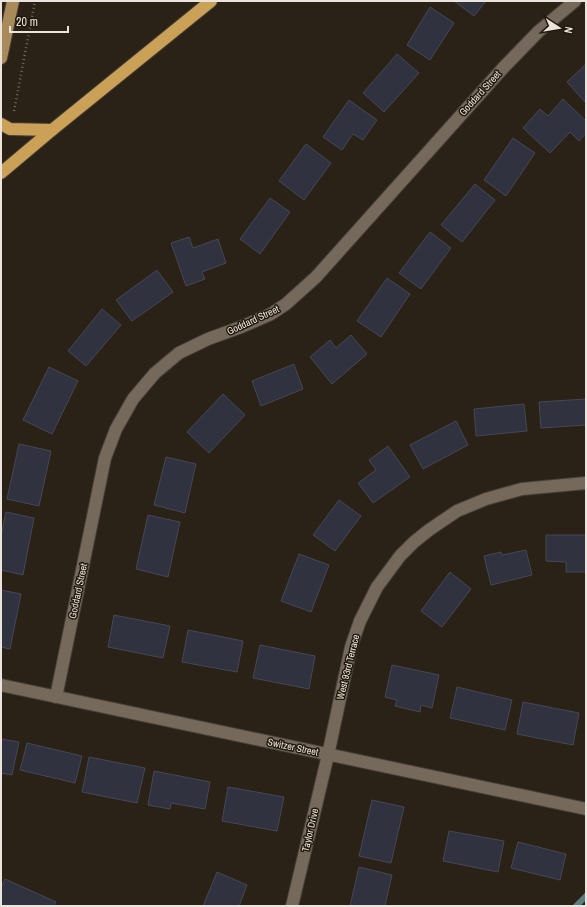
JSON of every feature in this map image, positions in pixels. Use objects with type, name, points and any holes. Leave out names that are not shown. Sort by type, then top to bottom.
[{"type":"highway","points":[[1,173],[211,1]]},
{"type":"highway","points":[[1,124],[10,129],[52,130]]},
{"type":"main road","points":[[1,58],[13,1]]},
{"type":"street","name":"Goddard Street","points":[[56,697],[106,458],[116,429],[133,399],[155,373],[179,353],[208,339],[271,314],[286,304],[316,277],[504,67],[539,31],[575,1]]},
{"type":"street","name":"West 93rd Terrace","points":[[328,755],[351,647],[360,621],[377,587],[400,556],[429,530],[457,511],[486,499],[522,489],[586,483]]},
{"type":"street","name":"Switzer Street","points":[[1,685],[586,809]]},
{"type":"street","name":"Taylor Drive","points":[[292,906],[328,755]]},
{"type":"path","points":[[14,111],[35,1]]},
{"type":"building","points":[[454,1],[486,1],[474,16]]},
{"type":"building","points":[[430,7],[454,23],[430,60],[407,45]]},
{"type":"building","points":[[397,54],[419,73],[384,112],[363,93]]},
{"type":"building","points":[[586,64],[586,101],[585,102],[567,82]]},
{"type":"building","points":[[563,99],[586,121],[586,133],[579,141],[570,132],[550,153],[523,128],[540,109],[548,116]]},
{"type":"building","points":[[349,100],[377,120],[363,140],[353,134],[342,150],[323,137]]},
{"type":"building","points":[[513,138],[535,153],[506,196],[484,180]]},
{"type":"building","points":[[306,144],[331,163],[304,200],[279,181]]},
{"type":"building","points":[[475,184],[495,200],[462,242],[441,225]]},
{"type":"building","points":[[270,198],[290,212],[260,254],[240,239]]},
{"type":"building","points":[[430,232],[451,248],[421,289],[399,273]]},
{"type":"building","points":[[189,237],[193,248],[218,239],[226,263],[202,272],[205,279],[186,286],[171,243]]},
{"type":"building","points":[[157,270],[173,292],[132,321],[116,300]]},
{"type":"building","points":[[387,278],[410,294],[381,337],[357,321]]},
{"type":"building","points":[[102,309],[121,325],[86,366],[68,351]]},
{"type":"building","points":[[351,335],[367,354],[332,384],[310,357],[330,340],[336,348]]},
{"type":"building","points":[[294,364],[303,389],[261,406],[252,381]]},
{"type":"building","points":[[49,367],[78,381],[52,434],[23,420]]},
{"type":"building","points":[[223,394],[245,415],[209,453],[187,432]]},
{"type":"building","points":[[586,399],[586,425],[541,428],[539,402]]},
{"type":"building","points":[[524,404],[527,431],[476,436],[474,409]]},
{"type":"building","points":[[456,421],[468,445],[423,469],[410,445]]},
{"type":"building","points":[[19,444],[51,451],[39,506],[7,499]]},
{"type":"building","points":[[388,446],[410,477],[373,503],[358,483],[376,470],[369,460]]},
{"type":"building","points":[[166,457],[196,464],[185,513],[154,505]]},
{"type":"building","points":[[339,500],[361,516],[335,551],[313,535]]},
{"type":"building","points":[[6,512],[34,518],[23,575],[1,570],[1,536]]},
{"type":"building","points":[[148,515],[180,522],[168,577],[136,569]]},
{"type":"building","points":[[546,535],[586,535],[586,572],[566,572],[566,562],[546,561]]},
{"type":"building","points":[[526,550],[532,575],[491,585],[484,556],[501,552],[502,555]]},
{"type":"building","points":[[299,554],[329,565],[311,612],[281,601]]},
{"type":"building","points":[[450,572],[471,589],[442,627],[421,611]]},
{"type":"building","points":[[1,590],[21,594],[10,649],[1,647]]},
{"type":"building","points":[[114,615],[170,626],[163,658],[108,647]]},
{"type":"building","points":[[188,630],[243,641],[237,672],[182,662]]},
{"type":"building","points":[[260,645],[315,656],[309,689],[253,678]]},
{"type":"building","points":[[392,665],[439,675],[432,708],[421,705],[420,712],[395,706],[397,700],[385,697]]},
{"type":"building","points":[[457,687],[512,700],[505,730],[450,718]]},
{"type":"building","points":[[523,702],[579,713],[573,745],[517,734]]},
{"type":"building","points":[[1,739],[19,742],[12,775],[1,773]]},
{"type":"building","points":[[27,743],[82,756],[75,783],[20,770]]},
{"type":"building","points":[[89,757],[145,768],[137,803],[82,792]]},
{"type":"building","points":[[154,771],[210,782],[205,809],[171,803],[170,809],[148,805]]},
{"type":"building","points":[[228,787],[284,797],[277,831],[222,821]]},
{"type":"building","points":[[372,800],[404,807],[391,863],[359,856]]},
{"type":"building","points":[[449,831],[504,841],[498,872],[443,861]]},
{"type":"building","points":[[518,842],[566,854],[560,880],[511,868]]},
{"type":"building","points":[[359,867],[392,875],[385,906],[350,906]]},
{"type":"building","points":[[217,872],[247,885],[239,906],[203,906]]},
{"type":"building","points":[[5,879],[56,902],[54,906],[1,906],[1,888]]},
{"type":"waterway","points":[[576,906],[586,896]]}]
